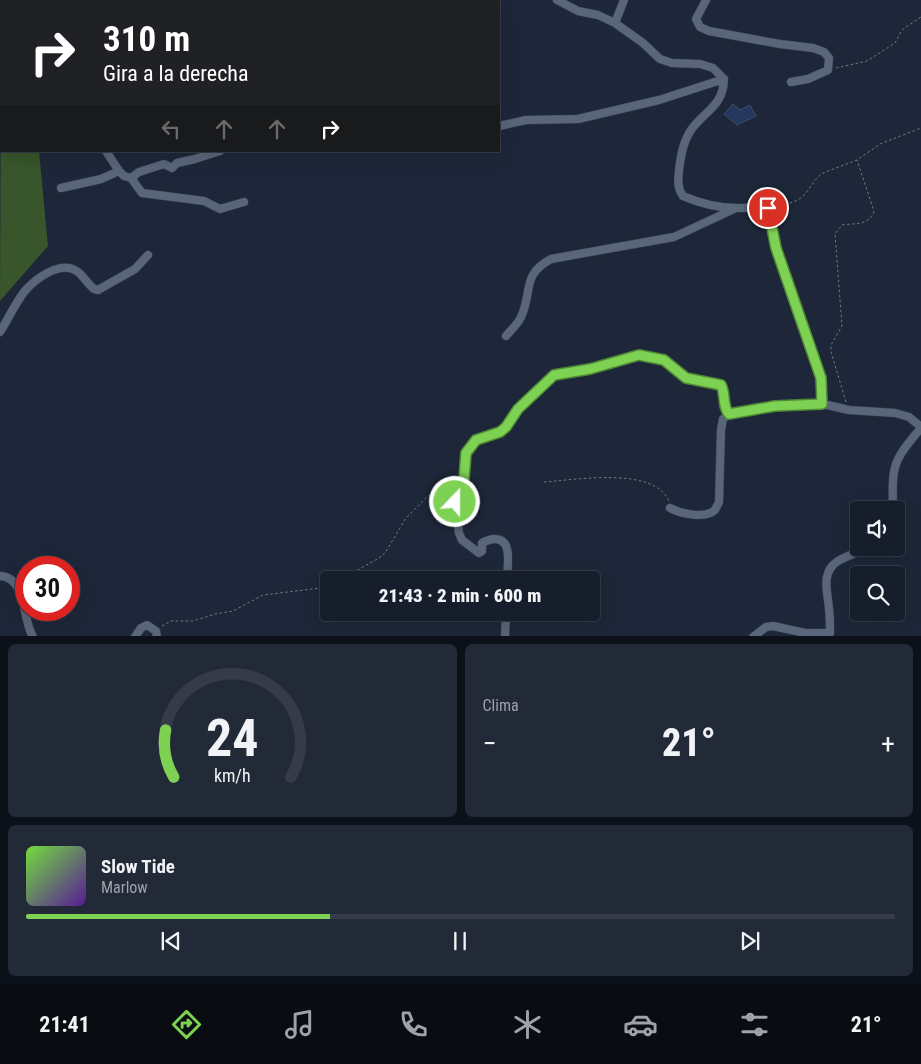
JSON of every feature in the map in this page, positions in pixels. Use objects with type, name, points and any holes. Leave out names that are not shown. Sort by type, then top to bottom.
[{"type":"street","points":[[557,0],[578,11],[598,15],[615,23],[643,43],[660,59],[672,63],[700,64],[713,68],[724,79]]},
{"type":"street","points":[[615,23],[624,0]]},
{"type":"street","points":[[706,0],[696,19],[700,26],[709,31],[813,48],[824,52],[829,58],[828,70],[808,79],[791,82]]},
{"type":"street","points":[[500,126],[526,120],[578,119],[659,100],[724,79]]},
{"type":"street","points":[[724,79],[723,90],[717,104],[692,128],[681,151],[678,188],[683,196],[711,205],[736,208],[755,206],[768,208],[776,248],[821,378],[822,404]]},
{"type":"street","points":[[107,152],[119,171],[124,176],[131,178],[142,193],[204,201],[220,209],[244,202]]},
{"type":"street","points":[[131,178],[140,172],[164,164],[172,168],[177,163],[217,152]]},
{"type":"street","points":[[61,188],[101,179],[119,171]]},
{"type":"street","points":[[506,336],[521,318],[532,276],[539,266],[551,259],[674,237],[736,208]]},
{"type":"street","points":[[0,332],[25,291],[52,270],[65,268],[77,271],[94,289],[98,290],[134,269],[148,255]]},
{"type":"street","points":[[507,571],[508,549],[505,542],[499,539],[484,541],[482,543],[482,551],[479,553],[462,540],[459,533],[454,494],[464,479],[466,453],[476,440],[500,432],[506,427],[518,409],[549,379],[560,373],[590,369],[639,355],[664,360],[686,378],[721,385],[723,388],[724,407],[729,414]]},
{"type":"street","points":[[670,508],[692,515],[709,513],[715,510],[719,502],[721,430],[723,419],[729,414],[775,406],[822,404],[849,410],[895,413],[909,417],[921,427],[898,456],[893,469],[891,488],[892,501]]},
{"type":"street","points":[[753,636],[766,627],[772,626],[830,635],[826,577],[836,562],[850,556]]},
{"type":"street","points":[[0,576],[6,576],[21,592],[26,617],[33,636]]},
{"type":"street","points":[[505,636],[506,621]]},
{"type":"street","points":[[134,636],[141,628],[147,625],[157,634]]},
{"type":"path","points":[[828,70],[867,61],[895,43],[902,30],[921,17]]},
{"type":"path","points":[[768,208],[795,202],[804,196],[819,176],[857,160],[880,144],[921,128]]},
{"type":"path","points":[[849,410],[831,352],[831,345],[842,326],[835,234],[842,225],[868,222],[872,218],[874,211],[857,160]]},
{"type":"path","points":[[544,482],[613,476],[629,478],[655,485],[661,489],[669,500],[670,508]]},
{"type":"path","points":[[356,571],[385,553],[406,518],[428,496],[464,479]]},
{"type":"path","points":[[157,634],[171,621],[193,621],[233,611],[263,595],[320,588]]},
{"type":"green space","points":[[1,152],[39,152],[48,246],[0,301]]},
{"type":"building","points":[[733,104],[740,110],[750,105],[756,116],[737,125],[724,114]]},
{"type":"route","points":[[455,502],[454,494],[464,479],[466,453],[476,440],[500,432],[506,427],[518,409],[549,379],[560,373],[590,369],[639,355],[664,360],[686,378],[721,385],[723,388],[724,407],[729,414],[775,406],[822,404],[821,378],[776,248],[768,208]]}]
